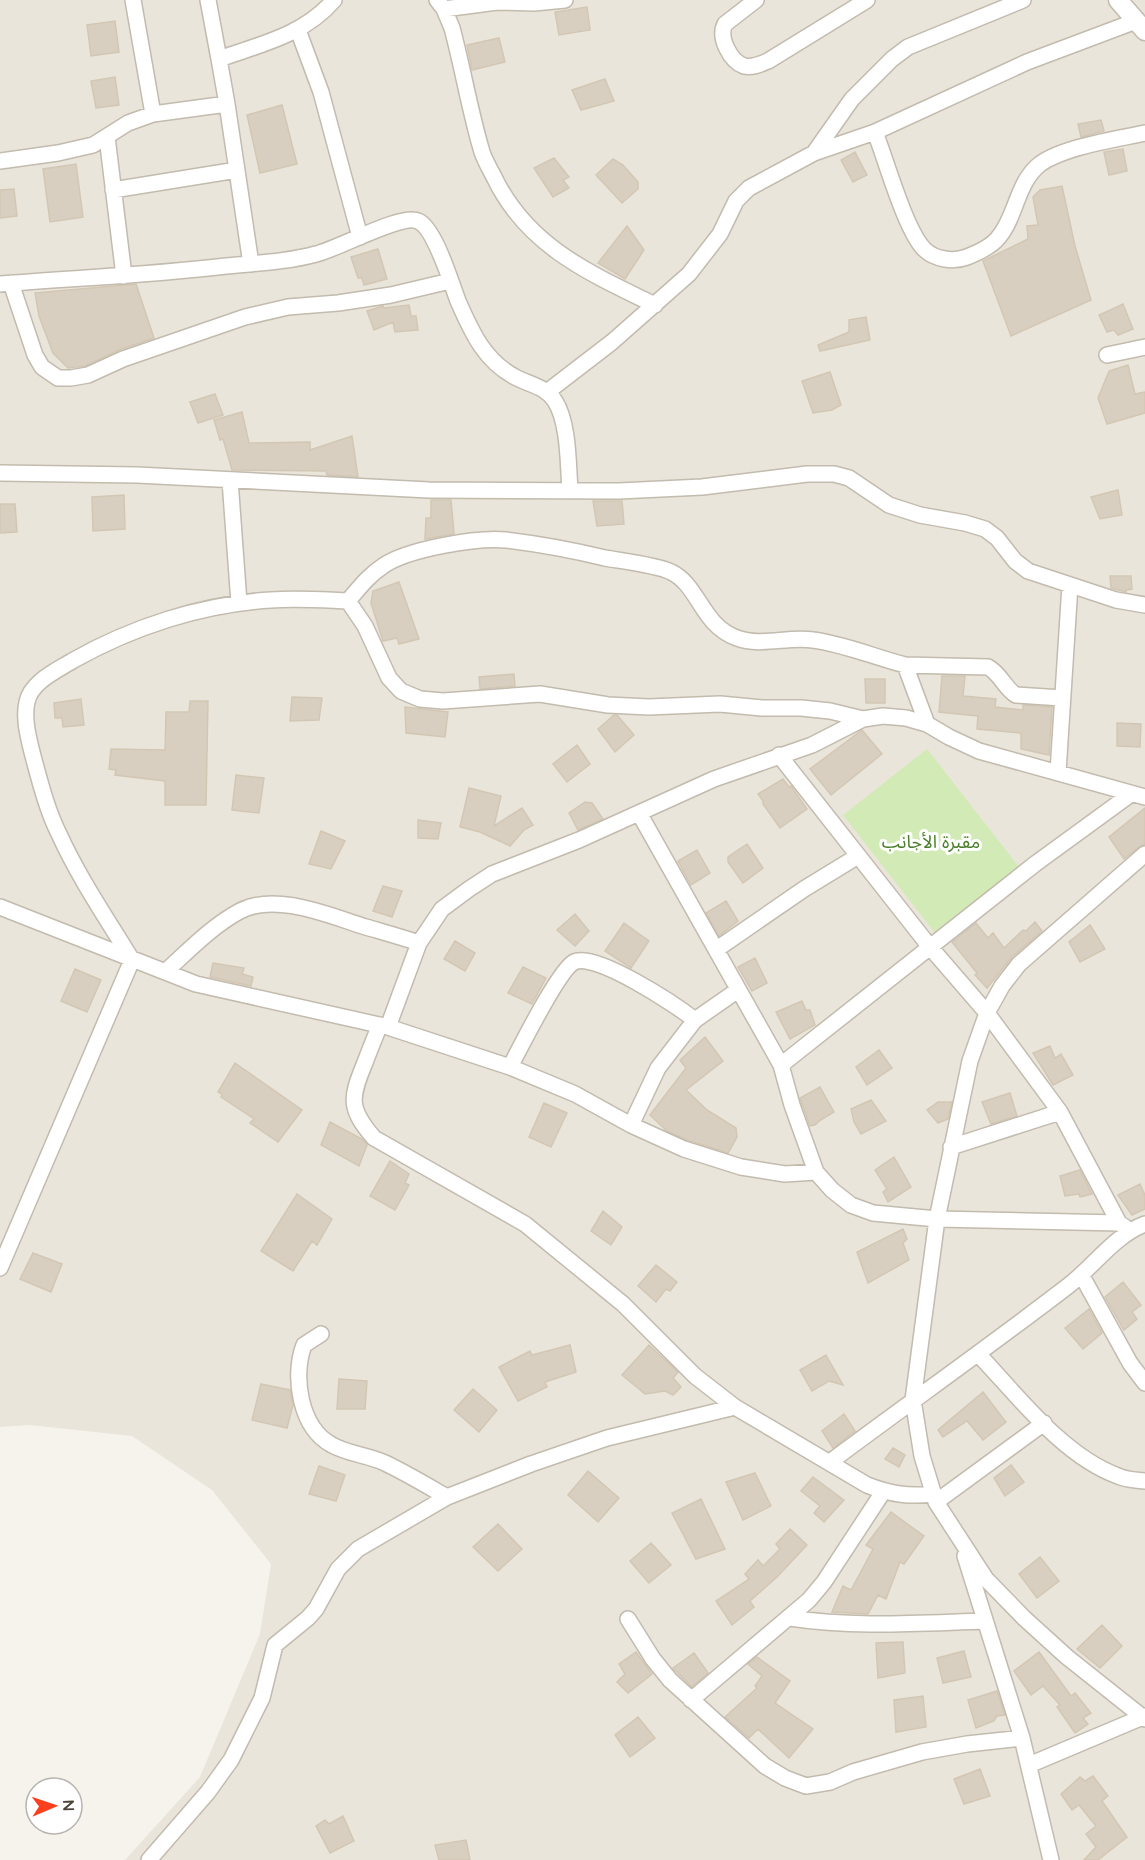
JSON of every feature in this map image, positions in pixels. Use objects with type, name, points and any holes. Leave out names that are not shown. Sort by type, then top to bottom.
[{"type":"street","points":[[133,0],[153,114]]},
{"type":"street","points":[[208,0],[227,104],[251,264]]},
{"type":"street","points":[[219,59],[298,30],[316,19],[334,0]]},
{"type":"street","points":[[565,0],[534,3],[441,4],[460,59],[483,155],[498,186],[515,213],[536,235],[563,257],[601,279],[655,305]]},
{"type":"street","points":[[756,0],[725,24],[722,30],[723,42],[737,62],[752,67],[768,61],[867,0]]},
{"type":"street","points":[[814,153],[852,99],[892,59],[908,47],[1023,0]]},
{"type":"street","points":[[547,392],[612,342],[689,274],[707,253],[720,234],[736,201],[748,188],[814,153],[875,132],[1027,62],[1140,26],[1118,0]]},
{"type":"street","points":[[298,30],[321,92],[360,237]]},
{"type":"street","points":[[0,161],[93,145],[128,123],[153,114],[227,104]]},
{"type":"street","points":[[875,132],[910,227],[925,250],[938,258],[959,260],[977,254],[998,239],[1027,176],[1042,163],[1064,152],[1145,133]]},
{"type":"street","points":[[106,137],[124,276]]},
{"type":"street","points":[[113,190],[237,170]]},
{"type":"street","points":[[450,281],[391,295],[338,303],[288,307],[244,317],[123,359],[88,375],[71,378],[58,378],[42,367],[6,284],[124,276],[295,259],[342,246],[392,224],[410,219],[419,221],[432,235],[471,330],[491,360],[518,379],[547,392],[556,403],[562,420],[567,450],[570,490]]},
{"type":"street","points":[[1107,356],[1145,347]]},
{"type":"street","points":[[0,472],[429,490],[619,491],[702,487],[807,474],[834,474],[849,478],[889,505],[920,515],[985,529],[997,538],[1015,561],[1028,571],[1116,600],[1145,605]]},
{"type":"street","points":[[230,480],[239,603]]},
{"type":"street","points":[[348,601],[368,578],[385,565],[405,555],[466,543],[504,540],[575,551],[670,571],[690,587],[706,614],[718,628],[736,638],[756,642],[793,638],[813,640],[840,645],[905,665],[988,667],[1002,678],[1012,693],[1062,698]]},
{"type":"street","points":[[1058,772],[1070,585]]},
{"type":"street","points":[[132,960],[58,834],[41,786],[30,745],[26,704],[30,692],[40,681],[102,644],[147,626],[239,603],[304,599],[348,601]]},
{"type":"street","points":[[348,601],[364,626],[389,678],[401,691],[420,699],[442,701],[540,694],[608,705],[649,707],[720,704],[762,708],[801,708],[862,718],[883,716],[906,718],[927,724],[980,751],[1138,796]]},
{"type":"street","points":[[905,665],[927,724]]},
{"type":"street","points":[[862,718],[812,745],[714,779],[579,840],[492,874],[442,909],[419,942],[354,1091],[354,1104],[359,1118],[374,1138],[525,1224],[623,1304],[695,1376],[735,1407],[867,1485],[883,1492],[935,1498],[1044,1423]]},
{"type":"street","points":[[779,755],[930,948],[987,1013],[1060,1112],[1124,1226]]},
{"type":"street","points":[[780,1065],[1035,864],[1138,796]]},
{"type":"street","points":[[639,813],[780,1065],[816,1172],[832,1190],[851,1205],[873,1213],[937,1219],[1124,1226],[1145,1224]]},
{"type":"street","points":[[1029,1765],[1144,1718],[1067,1657],[1023,1618],[986,1579],[935,1498],[922,1456],[913,1400],[937,1219],[970,1061],[987,1013],[1002,986],[1019,964],[1145,854]]},
{"type":"street","points":[[717,949],[804,889],[858,856]]},
{"type":"street","points":[[165,972],[215,929],[242,910],[262,905],[283,904],[318,911],[419,942]]},
{"type":"street","points":[[0,907],[196,984],[384,1026],[510,1067],[575,1094],[631,1125],[684,1149],[741,1167],[785,1174],[816,1172]]},
{"type":"street","points":[[0,1268],[132,960]]},
{"type":"street","points":[[510,1067],[555,985],[571,963],[577,961],[589,961],[649,988],[695,1020]]},
{"type":"street","points":[[631,1125],[658,1068],[695,1020],[738,990]]},
{"type":"street","points":[[951,1147],[1060,1112]]},
{"type":"street","points":[[830,1462],[913,1400],[979,1355],[1082,1276],[1124,1226]]},
{"type":"street","points":[[1082,1276],[1130,1363],[1145,1383]]},
{"type":"street","points":[[321,1334],[304,1345],[298,1369],[305,1410],[314,1429],[330,1445],[386,1463],[447,1497]]},
{"type":"street","points":[[979,1355],[1076,1453],[1097,1467],[1120,1477],[1145,1481]]},
{"type":"street","points":[[149,1860],[208,1792],[231,1760],[262,1698],[274,1645],[316,1609],[338,1569],[358,1549],[447,1497],[531,1464],[607,1438],[735,1407]]},
{"type":"street","points":[[691,1700],[809,1600],[824,1582],[883,1492]]},
{"type":"street","points":[[959,1538],[1022,1738],[1050,1860]]},
{"type":"street","points":[[790,1618],[869,1625],[985,1621]]},
{"type":"street","points":[[628,1619],[653,1659],[670,1680],[691,1700],[765,1766],[785,1778],[806,1786],[830,1782],[853,1772],[922,1752],[1022,1738]]},
{"type":"shaded area","points":[[0,0],[1145,0],[1145,1860],[125,1860],[200,1777],[260,1634],[271,1564],[212,1490],[132,1436],[30,1425],[0,1427]]},
{"type":"green space","name":"مقبرة الأجانب","points":[[927,749],[1019,867],[935,933],[843,815]]},
{"type":"building","points":[[587,7],[590,30],[559,35],[555,12]]},
{"type":"building","points":[[115,21],[119,52],[91,56],[87,25]]},
{"type":"building","points":[[499,38],[505,62],[472,70],[467,45]]},
{"type":"building","points":[[115,77],[119,105],[96,108],[91,81]]},
{"type":"building","points":[[605,79],[614,101],[581,110],[572,90]]},
{"type":"building","points":[[282,105],[297,164],[260,173],[247,115]]},
{"type":"building","points":[[1101,120],[1104,131],[1081,137],[1078,124]]},
{"type":"building","points":[[1123,149],[1127,171],[1109,175],[1104,152]]},
{"type":"building","points":[[855,152],[867,175],[853,182],[841,160]]},
{"type":"building","points":[[554,158],[569,177],[563,180],[569,188],[553,197],[534,168]]},
{"type":"building","points":[[613,159],[623,165],[638,182],[638,189],[622,203],[596,175]]},
{"type":"building","points":[[76,164],[83,217],[50,222],[43,169]]},
{"type":"building","points":[[1062,186],[1075,246],[1091,300],[1011,336],[983,261],[1028,239],[1027,226],[1038,225],[1033,197],[1040,190]]},
{"type":"building","points":[[14,189],[17,216],[0,218],[0,190]]},
{"type":"building","points":[[627,226],[644,250],[625,279],[598,263]]},
{"type":"building","points":[[378,249],[387,279],[364,285],[362,278],[358,278],[351,257]]},
{"type":"building","points":[[136,284],[154,338],[119,350],[85,366],[68,368],[53,353],[39,316],[35,293]]},
{"type":"building","points":[[1123,304],[1133,329],[1118,335],[1114,330],[1107,332],[1099,315]]},
{"type":"building","points":[[409,305],[411,316],[416,316],[418,330],[395,332],[393,322],[374,330],[367,311],[383,306],[384,308]]},
{"type":"building","points":[[866,317],[870,340],[820,351],[818,345],[849,332],[849,320]]},
{"type":"building","points":[[1128,365],[1135,394],[1145,392],[1145,413],[1107,424],[1098,398],[1109,371]]},
{"type":"building","points":[[830,372],[841,405],[832,410],[813,413],[802,381]]},
{"type":"building","points":[[215,394],[223,415],[198,423],[190,402]]},
{"type":"building","points":[[242,412],[249,443],[310,442],[310,450],[352,436],[358,477],[327,475],[326,471],[232,470],[223,439],[220,440],[214,420]]},
{"type":"building","points":[[1118,490],[1122,515],[1100,519],[1091,497]]},
{"type":"building","points":[[124,495],[125,529],[93,531],[92,497]]},
{"type":"building","points":[[431,500],[451,500],[454,534],[425,539],[426,518],[431,518]]},
{"type":"building","points":[[593,501],[622,501],[624,524],[597,526]]},
{"type":"building","points":[[0,504],[15,504],[17,532],[0,533]]},
{"type":"building","points":[[1110,576],[1131,576],[1132,589],[1126,592],[1111,588]]},
{"type":"building","points":[[399,582],[419,639],[399,644],[397,638],[383,641],[371,603],[373,591]]},
{"type":"building","points":[[514,674],[515,686],[480,689],[479,677]]},
{"type":"building","points":[[942,676],[965,676],[963,696],[996,699],[995,707],[1023,710],[1023,705],[1052,707],[1049,755],[1021,749],[1021,733],[977,729],[978,716],[939,712]]},
{"type":"building","points":[[865,679],[885,679],[885,703],[866,703]]},
{"type":"building","points":[[292,697],[322,698],[319,720],[290,721]]},
{"type":"building","points":[[81,699],[84,725],[63,727],[62,718],[55,718],[54,703]]},
{"type":"building","points":[[190,701],[208,701],[206,805],[165,805],[165,781],[115,775],[116,770],[109,769],[111,749],[165,750],[166,712],[189,712]]},
{"type":"building","points":[[405,707],[448,712],[445,737],[406,733]]},
{"type":"building","points":[[617,715],[634,735],[615,752],[598,729]]},
{"type":"building","points":[[1117,723],[1141,724],[1140,747],[1117,746]]},
{"type":"building","points":[[862,730],[882,754],[831,795],[810,769]]},
{"type":"building","points":[[577,745],[590,764],[567,782],[553,764]]},
{"type":"building","points":[[236,775],[264,778],[259,813],[232,810]]},
{"type":"building","points":[[783,779],[789,787],[791,786],[807,809],[780,828],[758,794]]},
{"type":"building","points":[[469,788],[501,796],[494,826],[522,808],[533,825],[524,830],[510,846],[480,832],[460,827]]},
{"type":"building","points":[[585,802],[592,803],[603,819],[578,830],[569,813]]},
{"type":"building","points":[[1145,808],[1145,844],[1124,859],[1109,837]]},
{"type":"building","points":[[418,820],[441,823],[438,839],[418,838]]},
{"type":"building","points":[[321,831],[345,841],[331,869],[309,864]]},
{"type":"building","points":[[747,844],[763,868],[743,883],[728,862],[728,857]]},
{"type":"building","points":[[697,850],[710,873],[691,885],[678,861]]},
{"type":"building","points":[[383,886],[402,891],[392,917],[373,911]]},
{"type":"building","points":[[726,901],[738,921],[719,936],[706,913]]},
{"type":"building","points":[[575,914],[589,931],[575,946],[557,930]]},
{"type":"building","points":[[1035,922],[1042,931],[1012,957],[987,988],[952,942],[976,923],[988,938],[993,933],[1004,948]]},
{"type":"building","points":[[624,923],[649,941],[631,968],[605,951]]},
{"type":"building","points":[[1090,925],[1105,949],[1080,962],[1069,942]]},
{"type":"building","points":[[455,941],[475,953],[465,971],[444,959]]},
{"type":"building","points":[[755,958],[767,983],[752,991],[738,967]]},
{"type":"building","points":[[213,963],[244,968],[242,974],[253,977],[251,986],[210,977]]},
{"type":"building","points":[[523,967],[546,978],[532,1004],[508,993]]},
{"type":"building","points":[[75,969],[101,980],[87,1012],[61,1001]]},
{"type":"building","points":[[802,1001],[806,1010],[810,1010],[815,1025],[790,1039],[776,1012]]},
{"type":"building","points":[[705,1037],[723,1061],[686,1090],[707,1110],[736,1128],[737,1137],[728,1153],[667,1131],[650,1115],[686,1068],[680,1060]]},
{"type":"building","points":[[1050,1046],[1055,1058],[1061,1054],[1073,1075],[1053,1085],[1033,1053]]},
{"type":"building","points":[[879,1050],[892,1068],[867,1085],[856,1067]]},
{"type":"building","points":[[235,1063],[302,1110],[278,1142],[250,1123],[254,1119],[221,1097],[222,1094],[218,1092]]},
{"type":"building","points":[[820,1087],[834,1112],[810,1126],[800,1098]]},
{"type":"building","points":[[1010,1093],[1017,1116],[991,1124],[982,1102]]},
{"type":"building","points":[[871,1100],[886,1121],[861,1134],[854,1122],[851,1109]]},
{"type":"building","points":[[938,1102],[952,1102],[948,1119],[938,1123],[927,1110]]},
{"type":"building","points":[[544,1103],[567,1113],[551,1147],[529,1137]]},
{"type":"building","points":[[330,1122],[362,1139],[367,1145],[359,1166],[321,1145]]},
{"type":"building","points":[[894,1157],[911,1187],[888,1202],[883,1192],[887,1189],[875,1170]]},
{"type":"building","points":[[390,1161],[409,1174],[405,1183],[409,1185],[395,1210],[370,1196]]},
{"type":"building","points":[[1080,1170],[1092,1194],[1080,1197],[1079,1194],[1065,1196],[1060,1176]]},
{"type":"building","points":[[1140,1184],[1145,1195],[1145,1209],[1132,1215],[1118,1195]]},
{"type":"building","points":[[297,1194],[332,1219],[317,1245],[312,1241],[293,1271],[261,1251]]},
{"type":"building","points":[[603,1211],[622,1227],[611,1245],[591,1231]]},
{"type":"building","points":[[903,1229],[907,1239],[903,1243],[909,1260],[868,1283],[857,1252]]},
{"type":"building","points":[[33,1253],[62,1264],[51,1292],[20,1279]]},
{"type":"building","points":[[656,1265],[677,1282],[670,1291],[666,1289],[656,1302],[638,1286]]},
{"type":"building","points":[[1123,1282],[1141,1305],[1132,1312],[1137,1319],[1124,1330],[1105,1297]]},
{"type":"building","points":[[1089,1309],[1102,1333],[1083,1349],[1065,1328]]},
{"type":"building","points":[[570,1345],[576,1372],[545,1382],[547,1387],[518,1401],[499,1367],[530,1351],[532,1355]]},
{"type":"building","points":[[649,1345],[678,1372],[673,1378],[681,1387],[673,1395],[665,1391],[645,1394],[622,1375]]},
{"type":"building","points":[[826,1355],[843,1385],[829,1381],[812,1391],[800,1370]]},
{"type":"building","points":[[339,1379],[367,1381],[365,1409],[337,1409]]},
{"type":"building","points":[[261,1384],[290,1390],[293,1405],[287,1428],[252,1420]]},
{"type":"building","points":[[473,1389],[497,1410],[479,1432],[454,1410]]},
{"type":"building","points":[[983,1392],[1006,1422],[983,1440],[967,1421],[943,1437],[938,1430]]},
{"type":"building","points":[[844,1414],[855,1431],[833,1448],[822,1431]]},
{"type":"building","points":[[893,1448],[905,1455],[899,1467],[885,1459]]},
{"type":"building","points":[[1011,1465],[1024,1482],[1005,1496],[994,1478]]},
{"type":"building","points":[[319,1466],[345,1475],[336,1501],[309,1494]]},
{"type":"building","points":[[588,1471],[619,1498],[598,1522],[568,1495]]},
{"type":"building","points":[[755,1473],[771,1506],[743,1520],[726,1482]]},
{"type":"building","points":[[813,1477],[844,1500],[824,1522],[814,1513],[820,1506],[801,1491]]},
{"type":"building","points":[[701,1499],[725,1549],[696,1559],[672,1513]]},
{"type":"building","points":[[891,1512],[924,1536],[904,1564],[900,1562],[886,1599],[878,1595],[868,1614],[832,1612],[843,1586],[851,1590],[873,1549],[866,1545]]},
{"type":"building","points":[[498,1524],[522,1549],[498,1571],[473,1547]]},
{"type":"building","points":[[790,1529],[807,1545],[777,1577],[750,1601],[754,1607],[732,1625],[716,1601],[749,1579],[745,1574],[758,1560],[763,1566],[780,1549],[776,1544]]},
{"type":"building","points":[[651,1543],[671,1565],[649,1583],[630,1561]]},
{"type":"building","points":[[1040,1557],[1059,1581],[1037,1598],[1019,1574]]},
{"type":"building","points":[[1102,1625],[1122,1646],[1100,1668],[1077,1649]]},
{"type":"building","points":[[903,1642],[905,1673],[878,1678],[876,1643]]},
{"type":"building","points":[[964,1651],[971,1677],[943,1683],[937,1658]]},
{"type":"building","points":[[636,1652],[652,1674],[628,1693],[617,1682],[625,1674],[619,1664]]},
{"type":"building","points":[[1039,1652],[1071,1696],[1075,1693],[1091,1713],[1083,1718],[1088,1724],[1075,1733],[1057,1707],[1060,1705],[1043,1686],[1031,1695],[1014,1671]]},
{"type":"building","points":[[694,1653],[708,1673],[692,1687],[673,1668]]},
{"type":"building","points":[[757,1657],[790,1681],[775,1703],[813,1729],[789,1758],[758,1729],[749,1738],[725,1717],[757,1688],[755,1686],[762,1676],[748,1664]]},
{"type":"building","points":[[997,1691],[1005,1715],[997,1716],[994,1721],[976,1728],[968,1700]]},
{"type":"building","points":[[923,1696],[926,1727],[896,1732],[894,1700]]},
{"type":"building","points":[[638,1717],[655,1738],[630,1757],[615,1735]]},
{"type":"building","points":[[980,1769],[990,1796],[964,1804],[954,1779]]},
{"type":"building","points":[[1093,1776],[1108,1796],[1102,1801],[1127,1837],[1098,1860],[1084,1860],[1096,1847],[1086,1834],[1096,1826],[1079,1805],[1072,1810],[1061,1794],[1080,1777],[1085,1781]]},
{"type":"building","points":[[343,1816],[354,1841],[330,1853],[316,1826],[325,1820],[329,1824]]},
{"type":"building","points":[[466,1840],[470,1860],[439,1860],[435,1845]]}]
